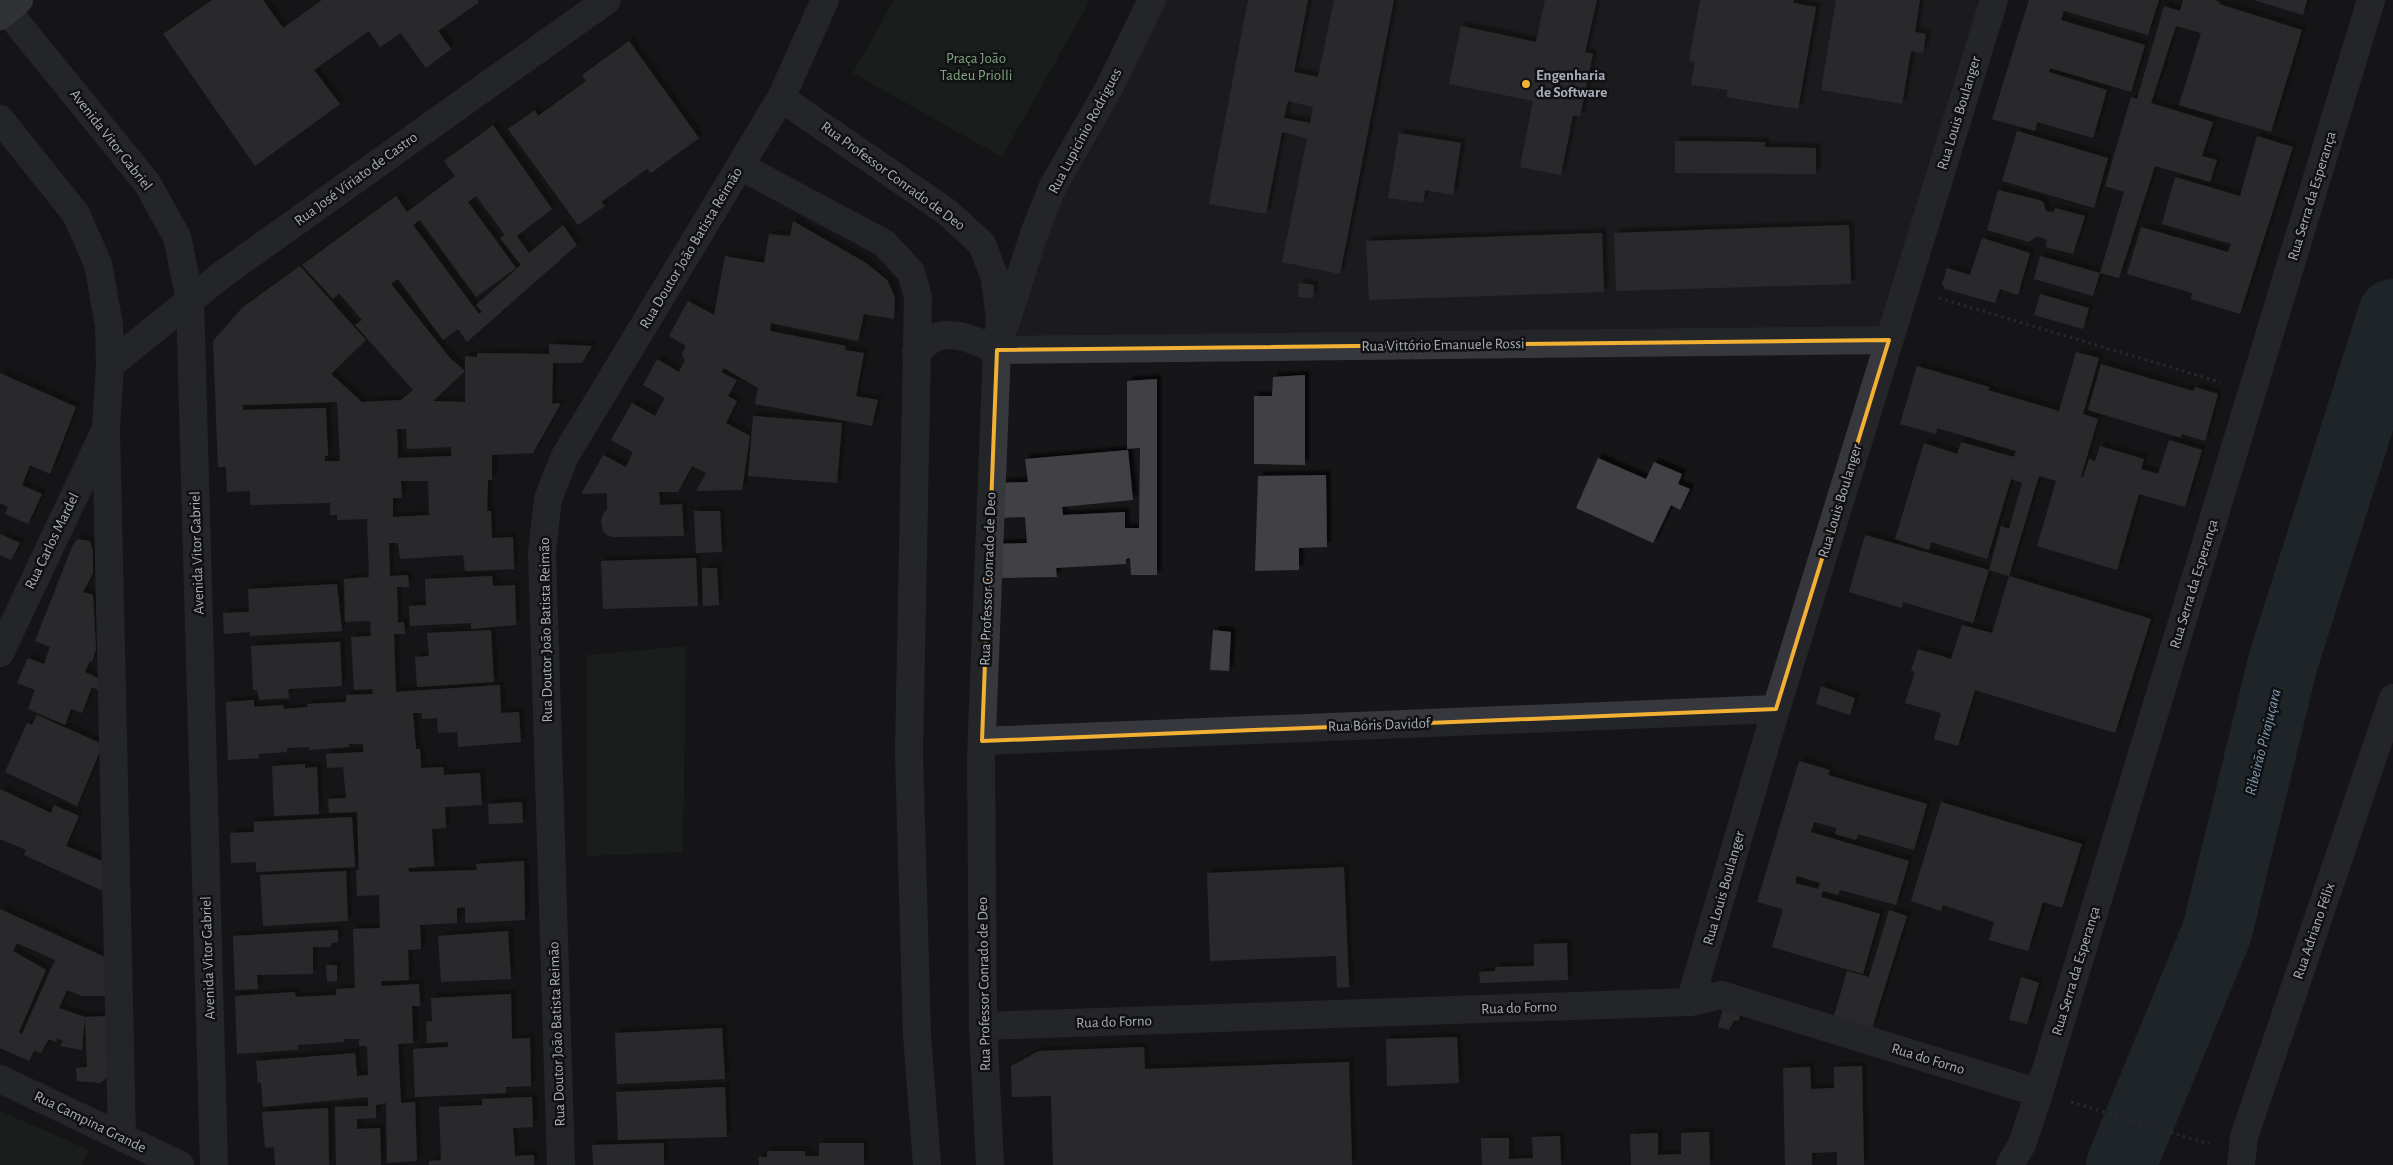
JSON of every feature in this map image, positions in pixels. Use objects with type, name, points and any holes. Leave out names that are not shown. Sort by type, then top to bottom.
[{"type":"street","name":"Rua José Víriato de Castro","points":[[110,365],[190,300],[607,0]]},
{"type":"street","points":[[781,98],[825,0]]},
{"type":"street","name":"Rua Lupicínio Rodrigues","points":[[996,350],[1034,234],[1053,186],[1108,90],[1152,0]]},
{"type":"street","name":"Rua Louis Boulanger","points":[[1690,1002],[1776,709],[1994,0]]},
{"type":"street","name":"Rua Serra da Esperança","points":[[2010,1165],[2022,1144],[2039,1093],[2371,0]]},
{"type":"street","name":"Avenida Vitor Gabriel","points":[[6,7],[147,183],[177,237],[190,300],[214,1165]]},
{"type":"street","name":"Rua Doutor João Batista Reimão","points":[[561,1165],[542,552],[548,500],[565,456],[781,98]]},
{"type":"street","name":"Rua Professor Conrado de Deo","points":[[781,98],[947,212],[982,244],[995,278],[1000,320],[996,350],[982,741],[983,1026],[990,1165]]},
{"type":"street","points":[[0,118],[76,214],[98,264],[109,325],[110,365],[106,429],[122,1137]]},
{"type":"street","points":[[740,166],[884,243],[911,272],[918,297],[909,753],[917,1035],[927,1165]]},
{"type":"street","points":[[916,352],[933,338],[948,336],[975,340],[996,350]]},
{"type":"street","name":"Rua Vittório Emanuele Rossi","points":[[996,350],[1889,340]]},
{"type":"street","name":"Rua Carlos Mardel","points":[[0,653],[38,568],[106,429]]},
{"type":"street","name":"Rua Adriano Félix","points":[[2241,1165],[2244,1137],[2393,698]]},
{"type":"street","name":"Rua Bóris Davidof","points":[[982,741],[1776,709]]},
{"type":"street","name":"Rua do Forno","points":[[983,1026],[1690,1002],[1721,995],[2039,1093]]},
{"type":"street","name":"Rua Campina Grande","points":[[0,1079],[180,1165]]},
{"type":"path","points":[[1905,288],[2252,392]]},
{"type":"path","points":[[2079,1104],[2205,1143]]},
{"type":"highlighted area","points":[[1889,340],[1776,709],[982,741],[997,350]]},
{"type":"shaded area","points":[[1146,0],[1995,0],[1889,340],[997,350]]},
{"type":"green space","name":"Praça João Tadeu Priolli","points":[[894,0],[1090,0],[1002,157],[853,73]]},
{"type":"green space","points":[[686,646],[683,852],[587,856],[587,655]]},
{"type":"green space","points":[[0,1111],[89,1150],[81,1165],[0,1165]]},
{"type":"building","points":[[212,0],[263,0],[283,28],[322,0],[478,0],[479,2],[438,31],[451,49],[426,68],[401,33],[380,47],[369,31],[314,70],[340,104],[255,166],[163,34]]},
{"type":"building","points":[[1248,0],[1308,0],[1294,72],[1318,77],[1334,0],[1394,0],[1340,274],[1282,262],[1307,138],[1282,132],[1266,214],[1209,204]],"holes":[[[1288,101],[1313,107],[1310,123],[1284,118]]]},
{"type":"building","points":[[1545,0],[1597,0],[1585,52],[1593,54],[1580,117],[1573,115],[1561,175],[1520,167],[1533,101],[1449,84],[1461,26],[1536,42]]},
{"type":"building","points":[[1700,0],[1794,0],[1793,3],[1816,7],[1798,109],[1726,97],[1728,90],[1691,85],[1695,62],[1689,61]]},
{"type":"building","points":[[1836,0],[1920,0],[1915,32],[1926,34],[1923,53],[1911,51],[1902,104],[1821,90]]},
{"type":"building","points":[[2029,0],[2159,0],[2148,35],[2064,11],[2061,20],[2145,45],[2131,92],[2050,68],[2049,72],[2107,90],[2093,138],[2037,122],[2035,131],[1992,119]]},
{"type":"building","points":[[2183,0],[2214,0],[2220,2],[2219,4],[2302,30],[2271,132],[2179,105],[2201,33],[2176,26],[2151,103],[2213,122],[2202,156],[2217,160],[2210,182],[2155,166],[2119,278],[2100,273],[2124,192],[2105,186],[2131,97],[2137,99],[2164,6],[2180,11]]},
{"type":"building","points":[[2254,0],[2307,0],[2303,15]]},
{"type":"building","points":[[629,41],[699,138],[651,173],[647,169],[601,202],[605,206],[578,225],[508,129],[535,110],[538,116],[586,81],[582,75]]},
{"type":"building","points":[[493,125],[552,209],[517,236],[529,253],[563,225],[577,245],[467,342],[458,329],[443,340],[398,279],[391,284],[450,358],[465,371],[465,356],[477,357],[477,353],[549,354],[549,344],[592,346],[582,363],[553,363],[552,404],[561,403],[533,453],[492,455],[492,480],[488,480],[487,511],[491,511],[492,538],[513,537],[514,569],[465,571],[463,555],[400,559],[398,543],[389,543],[390,576],[408,575],[409,587],[397,587],[398,623],[404,622],[405,634],[394,634],[396,692],[500,685],[501,713],[519,712],[521,742],[458,747],[457,732],[438,733],[437,718],[422,719],[422,713],[413,713],[416,749],[420,749],[421,768],[443,767],[444,775],[480,773],[482,805],[445,807],[446,828],[432,829],[434,866],[408,868],[409,872],[477,870],[476,864],[524,861],[525,920],[465,923],[465,907],[457,908],[457,923],[420,925],[421,949],[408,950],[409,980],[381,981],[382,986],[419,984],[420,1006],[412,1006],[413,1043],[398,1044],[401,1103],[415,1102],[417,1161],[387,1163],[386,1103],[376,1105],[376,1118],[357,1119],[357,1129],[380,1128],[381,1165],[336,1165],[335,1107],[368,1106],[368,1097],[263,1107],[261,1083],[258,1083],[256,1061],[355,1053],[357,1076],[368,1075],[367,1046],[359,1046],[359,1039],[344,1039],[344,1042],[298,1045],[298,1050],[237,1054],[235,996],[295,992],[296,997],[336,995],[336,989],[355,988],[353,929],[380,928],[379,895],[357,896],[356,870],[359,870],[357,812],[329,813],[328,799],[346,798],[343,767],[327,768],[326,754],[363,752],[363,744],[349,744],[349,747],[309,750],[309,747],[287,748],[287,752],[259,754],[259,758],[228,760],[226,702],[254,700],[254,707],[283,705],[284,709],[308,707],[307,704],[346,702],[346,695],[373,694],[372,689],[354,690],[351,637],[371,636],[370,621],[345,622],[344,579],[369,577],[367,519],[337,520],[337,515],[330,515],[330,503],[250,505],[250,491],[227,492],[226,467],[218,467],[213,341],[243,307],[300,266],[366,340],[331,374],[362,402],[401,400],[413,390],[355,325],[362,320],[339,293],[333,299],[302,265],[396,196],[407,212],[455,176],[444,161]],"holes":[[[476,196],[505,235],[500,238],[521,265],[476,305],[482,312],[479,314],[413,225],[420,220],[476,297],[516,268],[468,202]],[[465,371],[465,402],[433,401]],[[337,402],[340,461],[325,461],[325,456],[328,456],[326,408],[243,410],[243,405]],[[397,429],[406,429],[407,449],[451,447],[451,456],[398,458]],[[401,481],[428,481],[429,515],[393,517],[393,498],[402,498]]]},
{"type":"building","points":[[2017,131],[2108,158],[2094,208],[2002,181]]},
{"type":"building","points":[[1399,133],[1461,143],[1453,195],[1425,190],[1423,203],[1388,198]]},
{"type":"building","points":[[2257,136],[2293,147],[2240,314],[2191,299],[2192,293],[2127,274],[2141,227],[2228,252],[2231,244],[2162,224],[2175,177],[2240,196]]},
{"type":"building","points":[[1675,141],[1765,142],[1765,147],[1816,148],[1816,174],[1675,173]]},
{"type":"building","points":[[1998,190],[2039,200],[2043,202],[2046,211],[2053,212],[2055,208],[2085,216],[2073,254],[2046,247],[2047,240],[2037,236],[2029,242],[1987,230]]},
{"type":"building","points":[[793,221],[866,263],[887,280],[895,297],[894,319],[864,314],[858,341],[771,323],[770,331],[846,346],[845,350],[864,353],[856,396],[878,400],[872,426],[755,404],[758,388],[724,368],[721,372],[737,380],[728,396],[737,401],[726,423],[750,436],[742,490],[696,491],[706,473],[692,466],[678,492],[659,492],[660,505],[682,504],[684,536],[612,537],[607,535],[603,531],[601,520],[604,512],[607,510],[607,493],[581,494],[603,455],[626,467],[633,452],[611,440],[632,403],[655,416],[665,398],[643,385],[657,359],[679,372],[685,360],[682,354],[686,346],[669,336],[688,301],[714,315],[725,256],[764,263],[769,234],[790,236]]},
{"type":"building","points":[[1849,225],[1851,284],[1616,291],[1614,233]]},
{"type":"building","points":[[1602,233],[1604,292],[1369,300],[1366,241]]},
{"type":"building","points":[[1982,238],[2030,253],[2018,295],[2000,289],[1995,303],[1945,289],[1942,284],[1947,268],[1970,275]]},
{"type":"building","points":[[2040,256],[2100,273],[2093,296],[2034,279]]},
{"type":"building","points":[[1299,283],[1314,285],[1313,298],[1298,297]]},
{"type":"building","points":[[2040,294],[2089,308],[2083,329],[2034,315]]},
{"type":"building","points":[[2076,352],[2099,358],[2083,414],[2098,419],[2081,477],[2083,477],[2089,459],[2095,461],[2100,446],[2144,459],[2141,469],[2158,474],[2169,440],[2202,450],[2185,507],[2139,494],[2117,570],[2037,546],[2056,481],[2039,476],[2009,576],[1989,570],[2001,526],[2009,529],[2022,483],[2011,479],[1987,559],[1931,542],[1929,550],[1895,539],[1924,443],[1957,454],[1961,442],[2014,457],[2016,451],[1937,428],[1936,434],[1900,424],[1917,366],[1989,387],[1988,390],[2059,411]]},
{"type":"building","points":[[2101,364],[2193,391],[2195,387],[2218,394],[2205,441],[2182,434],[2181,438],[2088,410]]},
{"type":"building","points":[[0,373],[76,407],[50,474],[30,465],[22,485],[42,494],[28,524],[5,514],[8,507],[0,503]]},
{"type":"building","points":[[1305,375],[1305,465],[1254,464],[1254,396],[1272,396],[1273,377]]},
{"type":"building","points":[[1157,379],[1157,575],[1131,575],[1130,558],[1126,559],[1126,564],[1056,568],[1057,577],[998,578],[997,544],[1027,543],[1025,517],[996,518],[998,483],[1028,482],[1025,459],[1128,450],[1133,500],[1062,507],[1063,515],[1125,512],[1125,528],[1139,528],[1140,448],[1127,449],[1127,381]]},
{"type":"building","points":[[753,416],[842,423],[837,483],[748,476]]},
{"type":"building","points":[[1598,458],[1646,479],[1654,462],[1682,474],[1678,484],[1690,489],[1680,510],[1671,505],[1653,543],[1576,508]]},
{"type":"building","points":[[1326,475],[1327,547],[1299,548],[1299,570],[1255,571],[1258,476]]},
{"type":"building","points":[[694,511],[720,511],[722,552],[696,553]]},
{"type":"building","points":[[0,534],[20,543],[11,560],[0,555]]},
{"type":"building","points":[[1865,535],[1989,570],[1973,623],[1903,602],[1902,608],[1849,592]]},
{"type":"building","points":[[77,539],[90,541],[93,552],[93,573],[83,592],[93,595],[96,649],[92,662],[90,661],[85,672],[98,678],[98,690],[92,687],[82,713],[71,709],[65,725],[28,709],[35,690],[17,683],[28,658],[44,664],[50,647],[35,641],[72,547]]},
{"type":"building","points":[[696,558],[698,606],[603,609],[601,561]]},
{"type":"building","points":[[702,568],[717,568],[719,605],[703,606]]},
{"type":"building","points":[[492,576],[493,586],[515,585],[516,625],[471,629],[471,623],[410,626],[409,606],[426,605],[425,579]]},
{"type":"building","points":[[2009,576],[2151,619],[2115,733],[1975,690],[1958,746],[1934,739],[1941,713],[1905,703],[1915,672],[1911,671],[1918,649],[1951,659],[1962,625],[1992,633]]},
{"type":"building","points":[[337,584],[342,631],[250,636],[250,632],[224,634],[223,613],[249,612],[248,589]]},
{"type":"building","points":[[491,630],[494,682],[417,687],[415,657],[429,656],[427,633]]},
{"type":"building","points":[[1213,630],[1231,632],[1229,671],[1210,670]]},
{"type":"building","points":[[340,642],[342,686],[288,689],[289,698],[259,700],[257,690],[253,690],[251,646]]},
{"type":"building","points":[[1821,686],[1855,698],[1850,715],[1816,704]]},
{"type":"building","points":[[37,715],[100,743],[100,751],[77,806],[5,772],[27,723],[32,725]]},
{"type":"building","points":[[1799,761],[1830,770],[1828,775],[1927,804],[1914,850],[1858,834],[1856,840],[1835,834],[1837,828],[1814,822],[1811,832],[1909,861],[1896,905],[1840,890],[1838,895],[1823,891],[1821,897],[1880,914],[1863,974],[1772,947],[1783,909],[1757,902]],"holes":[[[1797,876],[1820,883],[1818,889],[1795,883]]]},
{"type":"building","points":[[305,764],[305,768],[317,767],[319,814],[274,816],[272,766]]},
{"type":"building","points":[[0,789],[51,813],[54,805],[79,816],[66,846],[102,861],[103,891],[24,855],[26,850],[0,839]]},
{"type":"building","points":[[522,802],[523,823],[489,824],[488,804]]},
{"type":"building","points":[[1941,802],[2082,844],[2062,908],[2043,902],[2028,951],[1989,940],[1994,922],[1943,905],[1941,911],[1911,901]]},
{"type":"building","points":[[352,817],[355,867],[256,872],[256,862],[231,863],[230,833],[254,832],[254,822]]},
{"type":"building","points":[[1344,867],[1349,987],[1337,988],[1336,956],[1210,961],[1207,873]]},
{"type":"building","points":[[346,871],[348,921],[263,926],[260,875]]},
{"type":"building","points":[[0,909],[107,958],[109,996],[82,996],[67,990],[59,1008],[85,1017],[82,1050],[60,1046],[63,1041],[57,1038],[56,1042],[49,1039],[41,1053],[34,1051],[29,1061],[0,1048]],"holes":[[[17,943],[55,960],[22,1034],[19,1032],[46,970],[13,951]]]},
{"type":"building","points":[[1889,910],[1907,916],[1872,1028],[1834,1016],[1847,971],[1869,977]]},
{"type":"building","points":[[338,930],[338,942],[331,943],[331,947],[313,947],[313,974],[257,975],[258,989],[235,990],[233,936]]},
{"type":"building","points":[[508,931],[511,979],[441,982],[438,936]]},
{"type":"building","points":[[1567,943],[1568,980],[1480,983],[1479,972],[1495,971],[1495,967],[1534,966],[1534,944]]},
{"type":"building","points":[[326,965],[337,965],[337,981],[327,982]]},
{"type":"building","points":[[2021,977],[2039,983],[2027,1024],[2009,1020]]},
{"type":"building","points":[[511,994],[512,1039],[530,1038],[531,1086],[506,1087],[506,1093],[415,1097],[413,1049],[448,1047],[448,1042],[427,1043],[426,1022],[432,1021],[431,998]]},
{"type":"building","points":[[1723,1009],[1741,1014],[1738,1021],[1734,1020],[1729,1030],[1718,1027]]},
{"type":"building","points":[[109,1016],[108,1077],[100,1083],[77,1081],[76,1068],[87,1067],[85,1017]]},
{"type":"building","points":[[722,1028],[725,1079],[617,1084],[615,1033]]},
{"type":"building","points":[[1457,1037],[1459,1083],[1387,1086],[1386,1039]]},
{"type":"building","points":[[1144,1047],[1145,1069],[1349,1062],[1352,1165],[1053,1165],[1051,1096],[1012,1097],[1011,1066],[1039,1051]]},
{"type":"building","points":[[1862,1066],[1864,1165],[1837,1165],[1837,1152],[1812,1153],[1812,1165],[1785,1165],[1783,1068],[1810,1067],[1811,1089],[1834,1088],[1834,1067]]},
{"type":"building","points":[[725,1087],[727,1137],[618,1140],[616,1092]]},
{"type":"building","points":[[532,1097],[533,1127],[513,1128],[515,1156],[534,1155],[534,1165],[429,1165],[429,1161],[441,1160],[439,1107],[482,1105],[482,1099]]},
{"type":"building","points":[[328,1108],[329,1165],[275,1165],[274,1147],[265,1148],[262,1112]]},
{"type":"building","points":[[1709,1132],[1710,1165],[1631,1165],[1630,1134],[1658,1133],[1658,1155],[1681,1154],[1681,1133]]},
{"type":"building","points":[[1560,1136],[1561,1165],[1482,1165],[1481,1138],[1509,1138],[1509,1159],[1533,1158],[1532,1137]]},
{"type":"building","points":[[664,1143],[664,1165],[593,1165],[592,1145]]},
{"type":"building","points":[[819,1143],[864,1143],[864,1165],[759,1165],[758,1157],[767,1157],[767,1151],[805,1151],[805,1156],[819,1156]]},
{"type":"waterway","name":"Ribeirão Pirajuçara","points":[[2121,1165],[2217,932],[2283,662],[2393,314]]},
{"type":"place","name":"Engenharia de Software","points":[[1526,84]]}]
